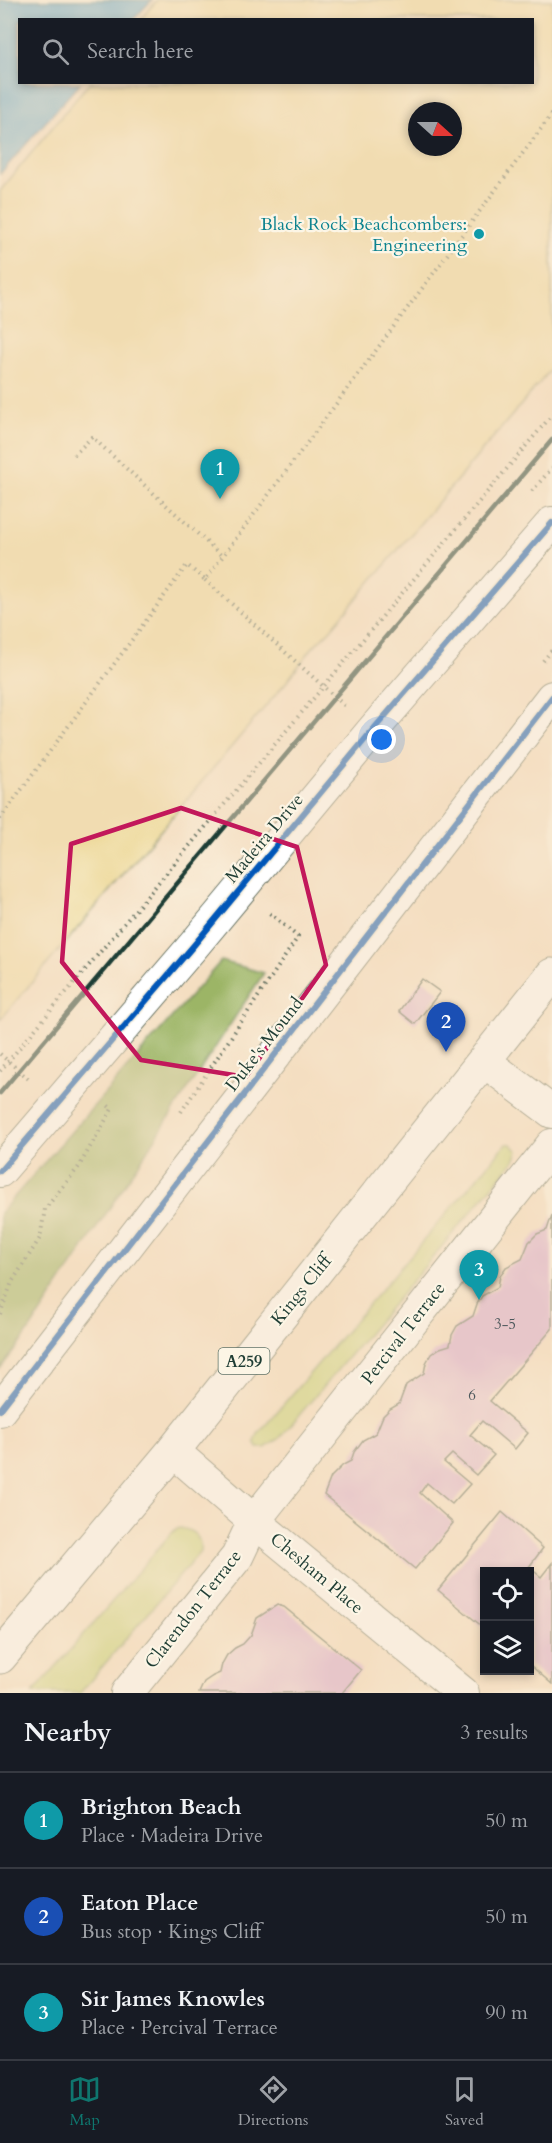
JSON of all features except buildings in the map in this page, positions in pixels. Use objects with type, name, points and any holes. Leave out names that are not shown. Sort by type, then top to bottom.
[{"type":"main road","name":"Kings Cliff","points":[[0,1657],[173,1451],[552,975]]},
{"type":"street","name":"Madeira Drive","points":[[0,1171],[201,937],[372,731],[552,524]]},
{"type":"street","name":"Duke's Mound","points":[[0,1410],[552,697]]},
{"type":"street","points":[[484,1060],[552,1112]]},
{"type":"street","name":"Percival Terrace","points":[[254,1521],[552,1145]]},
{"type":"street","name":"Chesham Place","points":[[173,1451],[254,1521],[463,1693]]},
{"type":"street","name":"Clarendon Terrace","points":[[127,1693],[237,1557],[254,1521]]},
{"type":"path","points":[[206,580],[552,114]]},
{"type":"path","points":[[0,1071],[552,415]]},
{"type":"path","points":[[74,455],[92,437],[223,557]]},
{"type":"path","points":[[0,819],[186,565],[206,580],[372,731]]},
{"type":"path","points":[[259,995],[298,937]]},
{"type":"path","points":[[0,1314],[12,1282],[40,1238],[45,1209],[78,1168],[112,1109]]},
{"type":"highlighted area","points":[[181,808],[297,847],[326,965],[246,1077],[141,1060],[62,962],[71,844]]},
{"type":"green space","points":[[221,961],[264,973],[25,1337],[0,1369],[0,1213]]},
{"type":"green space","points":[[506,1144],[511,1144],[518,1151],[514,1161],[279,1439],[265,1448],[258,1448],[255,1442],[258,1434]]},
{"type":"green space","points":[[180,1528],[196,1535],[200,1542],[200,1552],[80,1693],[33,1693],[168,1537]]},
{"type":"sand","points":[[157,0],[552,0],[552,368],[330,630],[313,647],[288,680],[0,1020],[0,191],[88,84],[534,84],[534,18],[142,18]]},
{"type":"water","points":[[0,0],[152,0],[135,18],[18,18],[18,84],[79,84],[0,174]]},
{"type":"railway","points":[[0,1093],[552,440]]},
{"type":"cycle path","points":[[0,1171],[194,945],[372,731],[552,523]]},
{"type":"cycle path","points":[[0,1410],[552,697]]},
{"type":"place","name":"Black Rock Beachcombers: Engineering","points":[[479,234]]},
{"type":"place","name":"Brighton Beach","points":[[220,499]]},
{"type":"place","name":"Eaton Place","points":[[446,1052]]},
{"type":"place","name":"Sir James Knowles","points":[[479,1300]]}]
